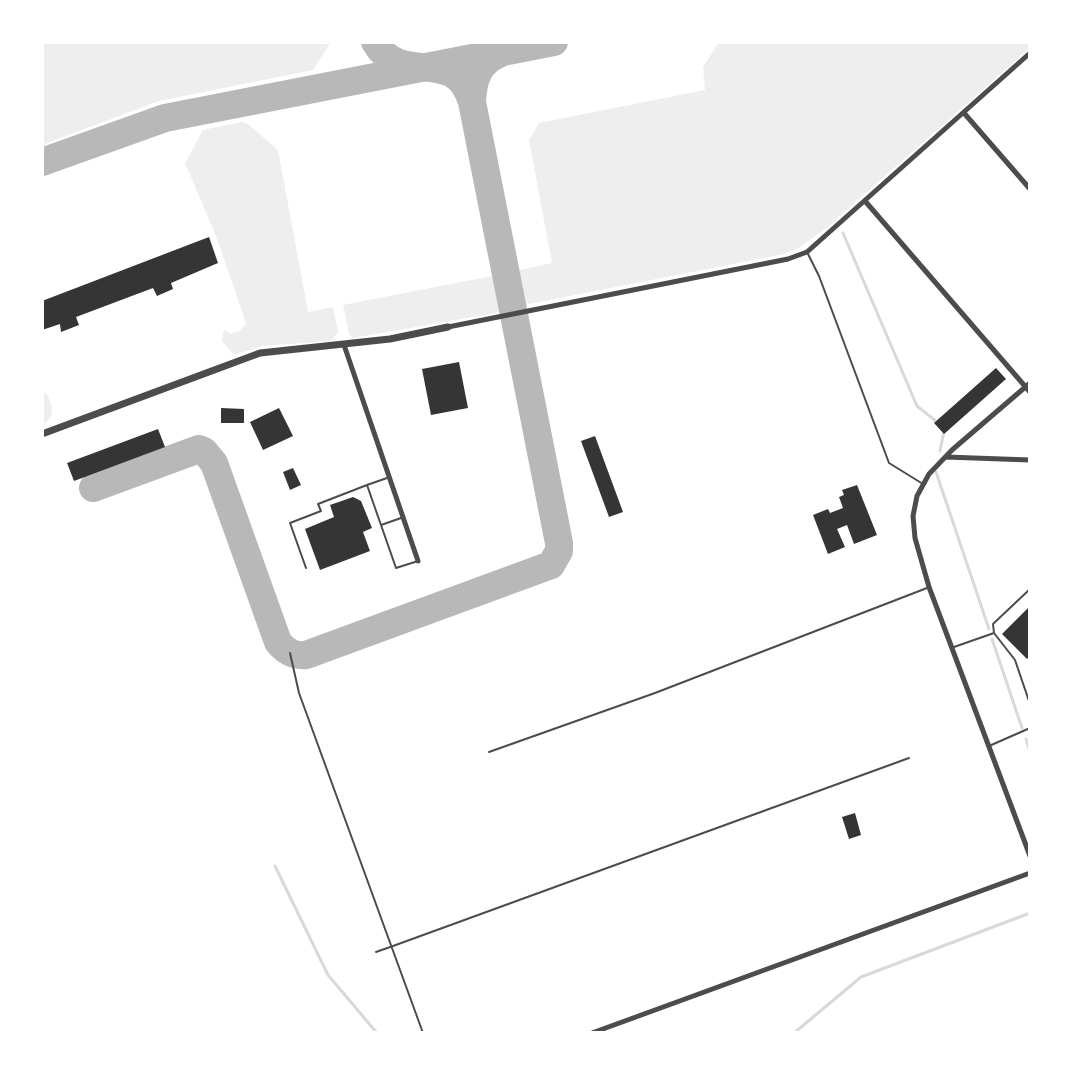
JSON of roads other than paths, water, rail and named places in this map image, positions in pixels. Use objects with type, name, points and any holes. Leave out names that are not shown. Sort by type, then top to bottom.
[{"type":"street","points":[[42,434],[260,353],[282,348],[344,345],[448,327],[788,259],[807,252],[1030,53]]},
{"type":"street","points":[[964,113],[1030,189]]},
{"type":"street","points":[[866,201],[1029,388],[946,457],[923,484],[917,496],[913,516],[915,538],[929,587],[1030,856]]},
{"type":"street","points":[[344,345],[418,561]]},
{"type":"street","points":[[946,457],[1030,460]]},
{"type":"street","points":[[592,1033],[1030,873]]},
{"type":"lane","points":[[807,252],[819,276],[889,463],[923,484]]},
{"type":"lane","points":[[306,568],[290,523],[321,511],[318,504],[389,477]]},
{"type":"lane","points":[[367,485],[396,568],[418,561]]},
{"type":"lane","points":[[381,525],[403,517]]},
{"type":"lane","points":[[489,752],[655,693],[929,587]]},
{"type":"lane","points":[[1030,589],[993,624],[994,633],[1014,660],[1030,704]]},
{"type":"lane","points":[[952,647],[994,633]]},
{"type":"lane","points":[[290,653],[299,693],[423,1033]]},
{"type":"lane","points":[[989,746],[1030,728]]},
{"type":"lane","points":[[376,952],[909,758]]},
{"type":"lane","points":[[404,942],[682,840]]},
{"type":"waterway","points":[[843,233],[917,406],[937,422]]},
{"type":"waterway","points":[[940,451],[944,431]]},
{"type":"waterway","points":[[936,472],[989,629]]},
{"type":"waterway","points":[[992,639],[1022,728]]},
{"type":"waterway","points":[[1026,739],[1030,752]]},
{"type":"waterway","points":[[275,866],[328,975],[377,1033]]},
{"type":"waterway","points":[[794,1033],[861,977],[1030,913]]}]
